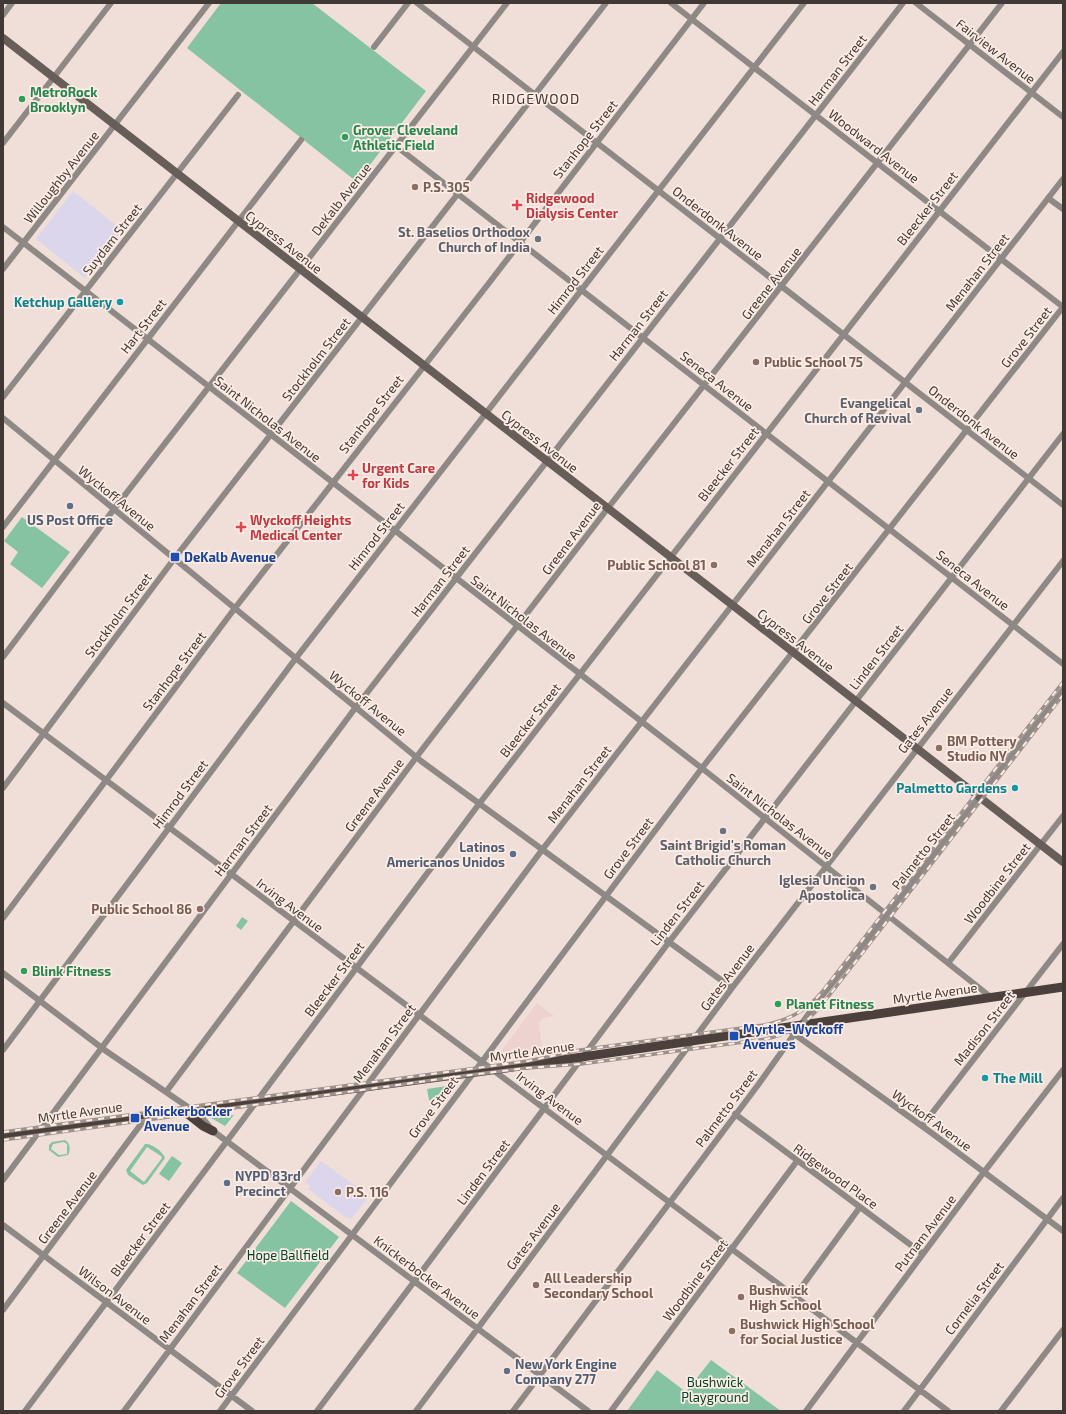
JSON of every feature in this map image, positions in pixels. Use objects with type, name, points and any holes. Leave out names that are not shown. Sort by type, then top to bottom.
[{"type":"main road","name":"Cypress Avenue","points":[[3,38],[1063,862]]},
{"type":"main road","name":"Myrtle Avenue","points":[[3,1136],[494,1070],[1024,994],[1063,987]]},
{"type":"main road","points":[[188,1111],[213,1131]]},
{"type":"street","points":[[3,15],[12,3]]},
{"type":"street","points":[[3,143],[111,3]]},
{"type":"street","name":"Willoughby Avenue","points":[[3,269],[210,3]]},
{"type":"street","points":[[374,47],[408,3]]},
{"type":"street","name":"Onderdonk Avenue","points":[[417,3],[1063,505]]},
{"type":"street","name":"DeKalb Avenue","points":[[3,657],[114,509],[507,3]]},
{"type":"street","name":"Stockholm Street","points":[[3,788],[174,559],[606,3]]},
{"type":"street","name":"Woodward Avenue","points":[[671,3],[1063,307]]},
{"type":"street","name":"Stanhope Street","points":[[3,918],[235,608],[704,3]]},
{"type":"street","name":"Himrod Street","points":[[3,1050],[296,658],[804,3]]},
{"type":"street","name":"Harman Street","points":[[3,1180],[42,1130],[102,1047],[356,707],[546,460],[903,3]]},
{"type":"street","name":"Fairview Avenue","points":[[916,3],[1063,117]]},
{"type":"street","name":"Greene Avenue","points":[[166,1092],[416,757],[608,508],[1002,3]]},
{"type":"street","name":"Bleecker Street","points":[[25,1411],[479,804],[670,556],[1063,52]]},
{"type":"street","name":"Suydam Street","points":[[3,397],[238,95]]},
{"type":"street","name":"Hart Street","points":[[3,527],[53,459],[301,140]]},
{"type":"street","name":"Seneca Avenue","points":[[396,146],[1063,664]]},
{"type":"street","name":"Menahan Street","points":[[124,1411],[542,850],[1063,179]]},
{"type":"street","points":[[1048,198],[1063,209]]},
{"type":"street","name":"Saint Nicholas Avenue","points":[[3,227],[702,768],[949,962],[992,998]]},
{"type":"street","name":"Grove Street","points":[[220,1411],[702,768],[794,653],[1063,307]]},
{"type":"street","name":"Wyckoff Avenue","points":[[3,418],[416,757],[732,988]]},
{"type":"street","name":"Linden Street","points":[[318,1411],[669,942],[1063,434]]},
{"type":"street","name":"Gates Avenue","points":[[416,1411],[732,988],[1063,561]]},
{"type":"street","name":"Palmetto Street","points":[[513,1411],[670,1202],[817,1002],[888,914],[1063,690]]},
{"type":"street","name":"Irving Avenue","points":[[3,703],[232,874],[293,922],[420,1014],[948,1411]]},
{"type":"street","name":"Woodbine Street","points":[[949,962],[1063,816]]},
{"type":"street","name":"Madison Street","points":[[922,1126],[1063,944]]},
{"type":"street","points":[[3,973],[102,1047],[166,1092],[188,1111]]},
{"type":"street","name":"Wyckoff Avenue","points":[[786,1028],[922,1126],[1063,1231]]},
{"type":"street","name":"Putnam Avenue","points":[[806,1411],[984,1172],[1063,1070]]},
{"type":"street","name":"Ridgewood Place","points":[[735,1114],[923,1254]]},
{"type":"street","name":"Greene Avenue","points":[[3,1310],[147,1116]]},
{"type":"street","name":"Knickerbocker Avenue","points":[[213,1131],[588,1411]]},
{"type":"street","name":"Woodbine Street","points":[[611,1411],[798,1161]]},
{"type":"street","name":"Cornelia Street","points":[[904,1411],[1063,1198]]},
{"type":"street","points":[[795,1296],[860,1207]]},
{"type":"street","name":"Wilson Avenue","points":[[3,1225],[252,1411]]},
{"type":"street","points":[[1001,1411],[1063,1330]]},
{"type":"shaded area","points":[[73,191],[122,230],[85,278],[36,239]]},
{"type":"shaded area","points":[[537,1003],[554,1016],[542,1018],[542,1021],[539,1022],[543,1053],[499,1058],[498,1055]]},
{"type":"shaded area","name":"P.S. 116","points":[[321,1161],[369,1196],[352,1218],[345,1217],[308,1189],[310,1186],[305,1182]]},
{"type":"green space","name":"Grover Cleveland Athletic Field","points":[[221,3],[312,3],[426,91],[357,182],[187,48]]},
{"type":"green space","points":[[22,517],[70,552],[42,588],[10,564],[18,552],[4,541]]},
{"type":"green space","points":[[242,917],[248,921],[241,930],[236,926]]},
{"type":"green space","points":[[454,1085],[437,1105],[429,1100],[427,1089]]},
{"type":"green space","points":[[234,1115],[225,1126],[211,1118]]},
{"type":"green space","points":[[67,1141],[70,1147],[68,1155],[58,1157],[49,1150],[49,1145],[52,1142]],"holes":[[[64,1142],[67,1144],[67,1154],[59,1155],[51,1149],[53,1144]]]},
{"type":"green space","points":[[145,1144],[157,1148],[165,1158],[147,1183],[143,1185],[128,1175],[126,1170]],"holes":[[[147,1147],[162,1158],[144,1182],[130,1171]]]},
{"type":"green space","points":[[172,1156],[182,1163],[169,1181],[159,1174]]},
{"type":"green space","name":"Hope Ballfield","points":[[291,1201],[339,1237],[285,1308],[237,1273]]},
{"type":"green space","name":"Bushwick Playground","points":[[711,1360],[781,1411],[627,1411],[657,1370],[686,1392]]},
{"type":"railway","points":[[3,1132],[528,1061],[580,1050],[764,1025],[789,1017],[810,1004],[822,992],[1063,682]]},
{"type":"railway","points":[[3,1140],[462,1076],[527,1068],[581,1064],[766,1039],[790,1031],[803,1023],[821,1006],[1063,695]]},
{"type":"place","name":"MetroRock Brooklyn","points":[[22,99]]},
{"type":"place","name":"Grover Cleveland Athletic Field","points":[[345,137]]},
{"type":"place","name":"P.S. 305","points":[[415,187]]},
{"type":"place","name":"Ridgewood Dialysis Center","points":[[517,205]]},
{"type":"place","name":"St. Baselios Orthodox Church of India","points":[[538,239]]},
{"type":"place","name":"Ketchup Gallery","points":[[120,302]]},
{"type":"place","name":"Public School 75","points":[[756,362]]},
{"type":"place","name":"Evangelical Church of Revival","points":[[919,410]]},
{"type":"place","name":"Urgent Care for Kids","points":[[353,475]]},
{"type":"place","name":"US Post Office","points":[[70,506]]},
{"type":"place","name":"Wyckoff Heights Medical Center","points":[[241,527]]},
{"type":"place","name":"DeKalb Avenue","points":[[175,557]]},
{"type":"place","name":"Public School 81","points":[[714,565]]},
{"type":"place","name":"BM Pottery Studio NY","points":[[939,748]]},
{"type":"place","name":"Palmetto Gardens","points":[[1015,788]]},
{"type":"place","name":"Saint Brigid's Roman Catholic Church","points":[[723,831]]},
{"type":"place","name":"Latinos Americanos Unidos","points":[[513,854]]},
{"type":"place","name":"Iglesia Uncion Apostolica","points":[[873,887]]},
{"type":"place","name":"Public School 86","points":[[200,909]]},
{"type":"place","name":"Blink Fitness","points":[[24,971]]},
{"type":"place","name":"Planet Fitness","points":[[778,1004]]},
{"type":"place","name":"Myrtle–Wyckoff Avenues","points":[[734,1036]]},
{"type":"place","name":"The Mill","points":[[985,1078]]},
{"type":"place","name":"Knickerbocker Avenue","points":[[135,1118]]},
{"type":"place","name":"NYPD 83rd Precinct","points":[[227,1183]]},
{"type":"place","name":"P.S. 116","points":[[338,1192]]},
{"type":"place","name":"All Leadership Secondary School","points":[[536,1285]]},
{"type":"place","name":"Bushwick High School","points":[[741,1297]]},
{"type":"place","name":"Bushwick High School for Social Justice","points":[[732,1331]]},
{"type":"place","name":"New York Engine Company 277","points":[[507,1371]]},
{"type":"district","name":"RIDGEWOOD","points":[[536,99]]}]
